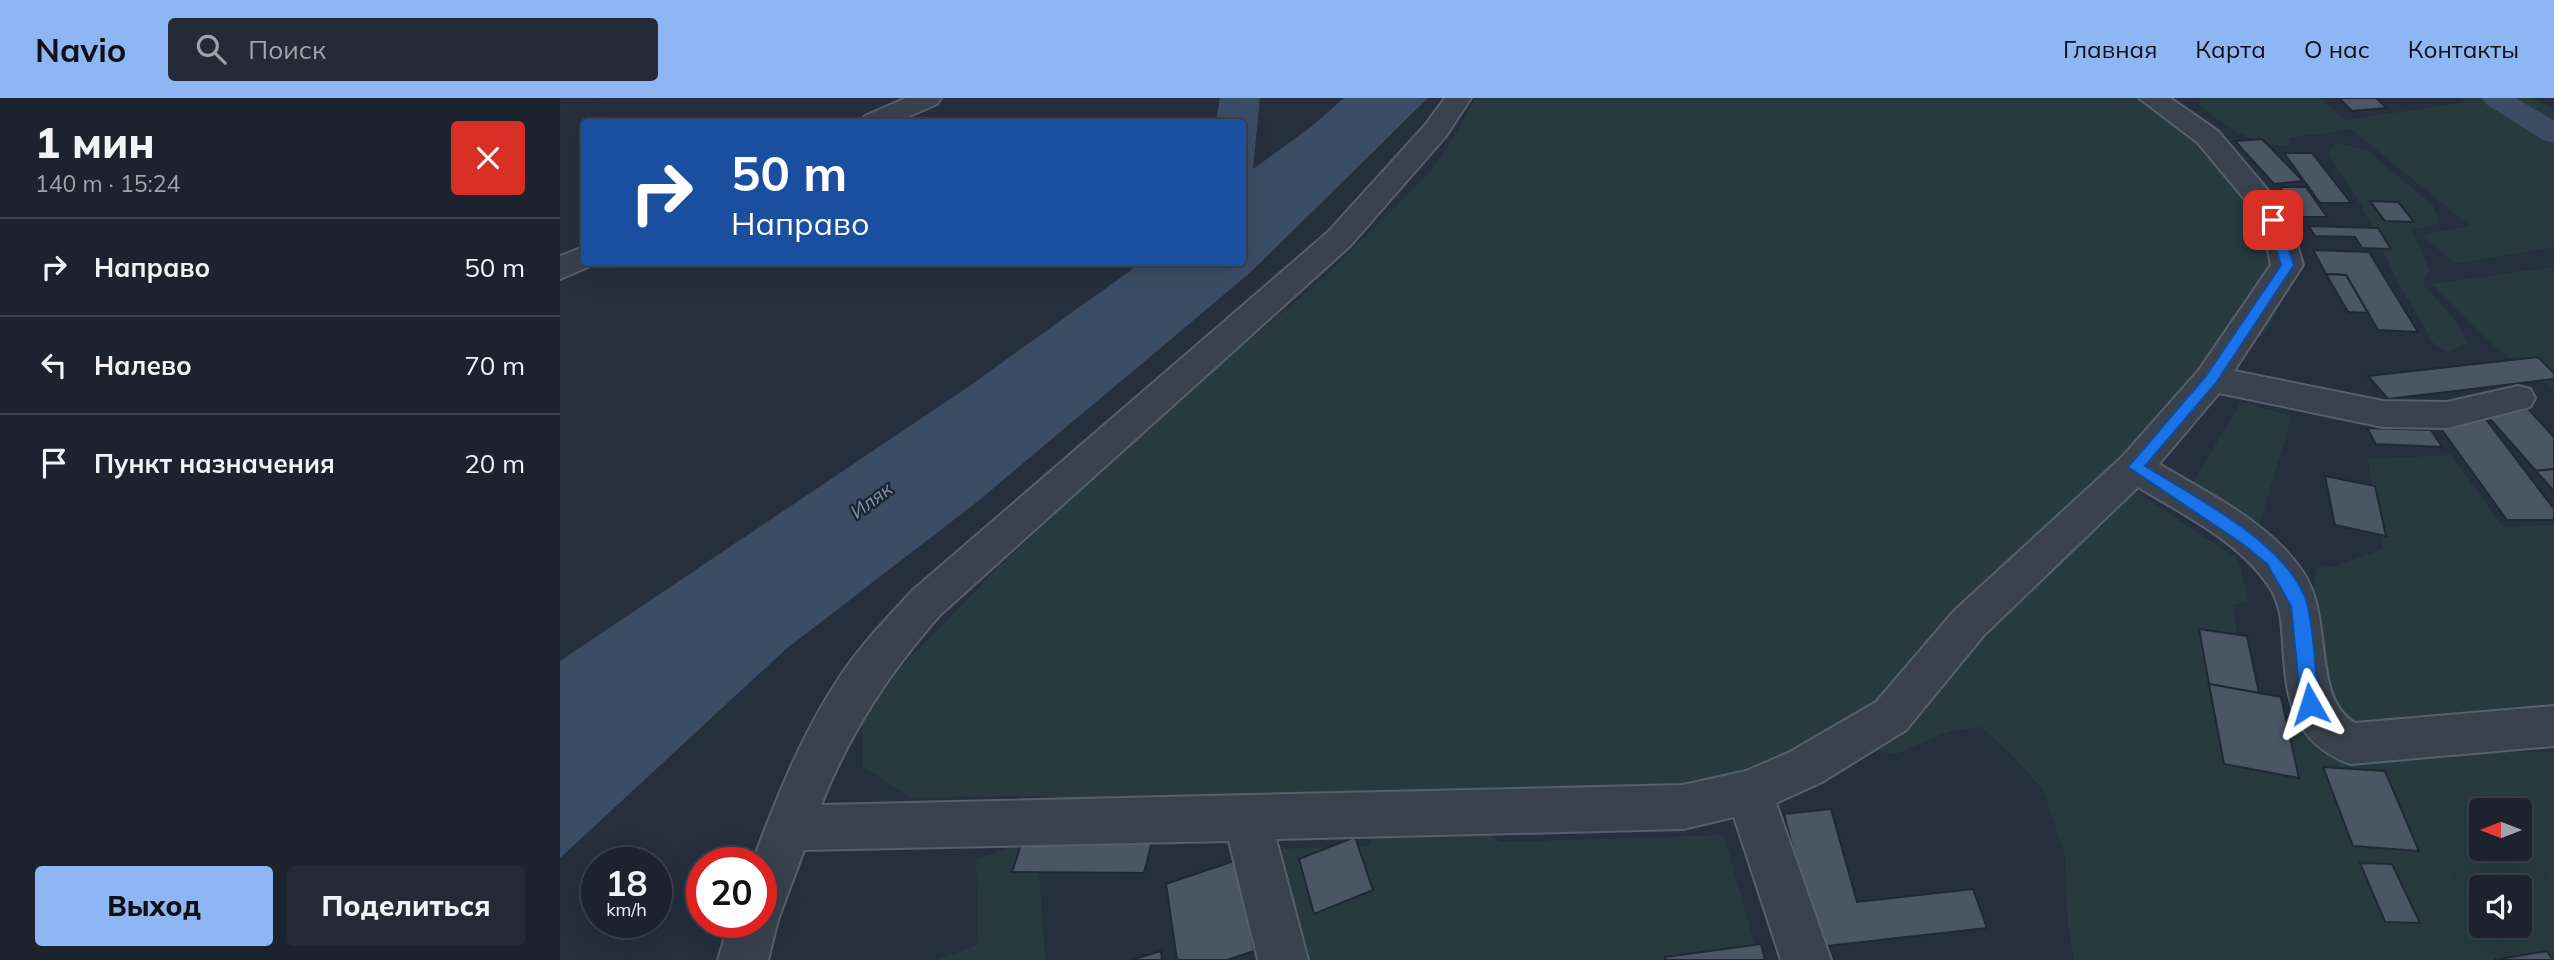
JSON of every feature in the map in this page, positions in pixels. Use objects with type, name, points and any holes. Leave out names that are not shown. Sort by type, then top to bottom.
[{"type":"lane","points":[[882,119],[928,98]]},
{"type":"lane","points":[[777,859],[828,736],[873,665],[926,603],[1146,406],[1339,239],[1436,130],[1458,98]]},
{"type":"lane","points":[[788,828],[1683,807],[1749,792],[1807,767],[1891,716],[1969,623],[2135,467],[2211,379],[2287,265],[2279,234],[2266,206],[2208,137],[2152,98]]},
{"type":"lane","points":[[560,269],[581,258]]},
{"type":"lane","points":[[2211,379],[2382,414],[2447,415],[2518,398]]},
{"type":"lane","points":[[2135,467],[2250,541],[2273,559],[2299,606],[2310,704],[2324,728],[2334,737],[2350,744],[2554,726]]},
{"type":"lane","points":[[1749,792],[1806,960]]},
{"type":"lane","points":[[1247,818],[1283,960]]},
{"type":"lane","points":[[743,960],[749,938]]},
{"type":"green space","points":[[1475,98],[2154,98],[2195,124],[2299,266],[2269,327],[2180,422],[2128,486],[2238,559],[2249,601],[2233,605],[2254,751],[2334,713],[2310,608],[2317,568],[2336,566],[2382,549],[2368,459],[2451,455],[2503,527],[2554,525],[2554,716],[2441,752],[2554,752],[2554,960],[2074,960],[2068,925],[2065,856],[2043,790],[2011,754],[1981,727],[1948,732],[1896,754],[1818,741],[1737,771],[1657,813],[1269,809],[1037,796],[909,797],[863,767],[862,724],[901,667],[999,567],[1178,399],[1326,276],[1431,171],[1454,137]]},
{"type":"green space","points":[[2201,98],[2319,98],[2346,120],[2466,102],[2462,98],[2532,98],[2554,110],[2554,247],[2456,264],[2421,235],[2470,226],[2351,129],[2290,138],[2289,146],[2263,143],[2218,120],[2198,104]]},
{"type":"green space","points":[[2336,143],[2367,150],[2433,206],[2440,223],[2412,230],[2429,270],[2423,284],[2453,318],[2468,343],[2449,352],[2434,344],[2399,284],[2362,207],[2329,154]]},
{"type":"green space","points":[[2554,267],[2554,390],[2488,341],[2431,284]]},
{"type":"green space","points":[[2241,402],[2292,416],[2260,523],[2192,484]]},
{"type":"green space","points":[[1487,831],[1499,842],[1724,835],[1759,960],[1309,960],[1276,849],[1367,846],[1377,832]]},
{"type":"green space","points":[[1037,839],[1045,960],[935,960],[978,945],[976,859]]},
{"type":"water","name":"Иляк","points":[[1220,98],[1260,98],[1253,169],[1311,127],[1344,98],[1428,98],[1251,272],[977,502],[786,649],[560,858],[560,661],[968,387],[1137,266],[1246,266],[1246,119],[1216,119]]},
{"type":"building","points":[[2339,98],[2376,98],[2387,108],[2352,111]]},
{"type":"building","points":[[2262,139],[2303,181],[2274,184],[2235,141]]},
{"type":"building","points":[[2284,153],[2312,153],[2351,203],[2320,203]]},
{"type":"building","points":[[2280,187],[2306,187],[2327,217],[2300,217]]},
{"type":"building","points":[[2370,201],[2398,202],[2414,222],[2385,221]]},
{"type":"building","points":[[2309,226],[2378,228],[2391,249],[2362,248],[2355,237],[2315,236]]},
{"type":"building","points":[[2313,250],[2369,252],[2418,332],[2378,330],[2346,275],[2326,274]]},
{"type":"building","points":[[2326,274],[2346,275],[2368,313],[2348,312]]},
{"type":"building","points":[[2538,357],[2554,373],[2554,379],[2388,399],[2368,376]]},
{"type":"building","points":[[2528,409],[2554,437],[2554,469],[2536,471],[2485,413]]},
{"type":"building","points":[[2485,418],[2554,509],[2554,520],[2507,520],[2434,419]]},
{"type":"building","points":[[2367,428],[2431,430],[2442,447],[2376,444]]},
{"type":"building","points":[[2554,469],[2554,491],[2536,471]]},
{"type":"building","points":[[2325,476],[2375,486],[2386,536],[2335,525]]},
{"type":"building","points":[[2199,629],[2247,636],[2259,693],[2209,684]]},
{"type":"building","points":[[2209,684],[2281,697],[2299,778],[2224,764]]},
{"type":"building","points":[[2323,767],[2385,771],[2419,851],[2353,846]]},
{"type":"building","points":[[1831,809],[1857,902],[1973,889],[1987,928],[1818,947],[1784,814]]},
{"type":"building","points":[[1025,832],[1154,833],[1144,873],[1012,872]]},
{"type":"building","points":[[1355,837],[1373,890],[1314,914],[1299,859]]},
{"type":"building","points":[[1237,860],[1254,951],[1227,960],[1177,960],[1166,884]]},
{"type":"building","points":[[2360,863],[2392,864],[2420,923],[2385,922]]},
{"type":"building","points":[[1761,944],[1765,960],[1665,960],[1665,957]]},
{"type":"building","points":[[1161,951],[1162,960],[1131,960]]},
{"type":"building","points":[[2547,951],[2553,960],[2494,960]]},
{"type":"waterway","points":[[2496,98],[2554,134]]},
{"type":"route","points":[[2273,220],[2287,265],[2211,379],[2135,467],[2250,541],[2273,559],[2299,606],[2310,704]]}]
